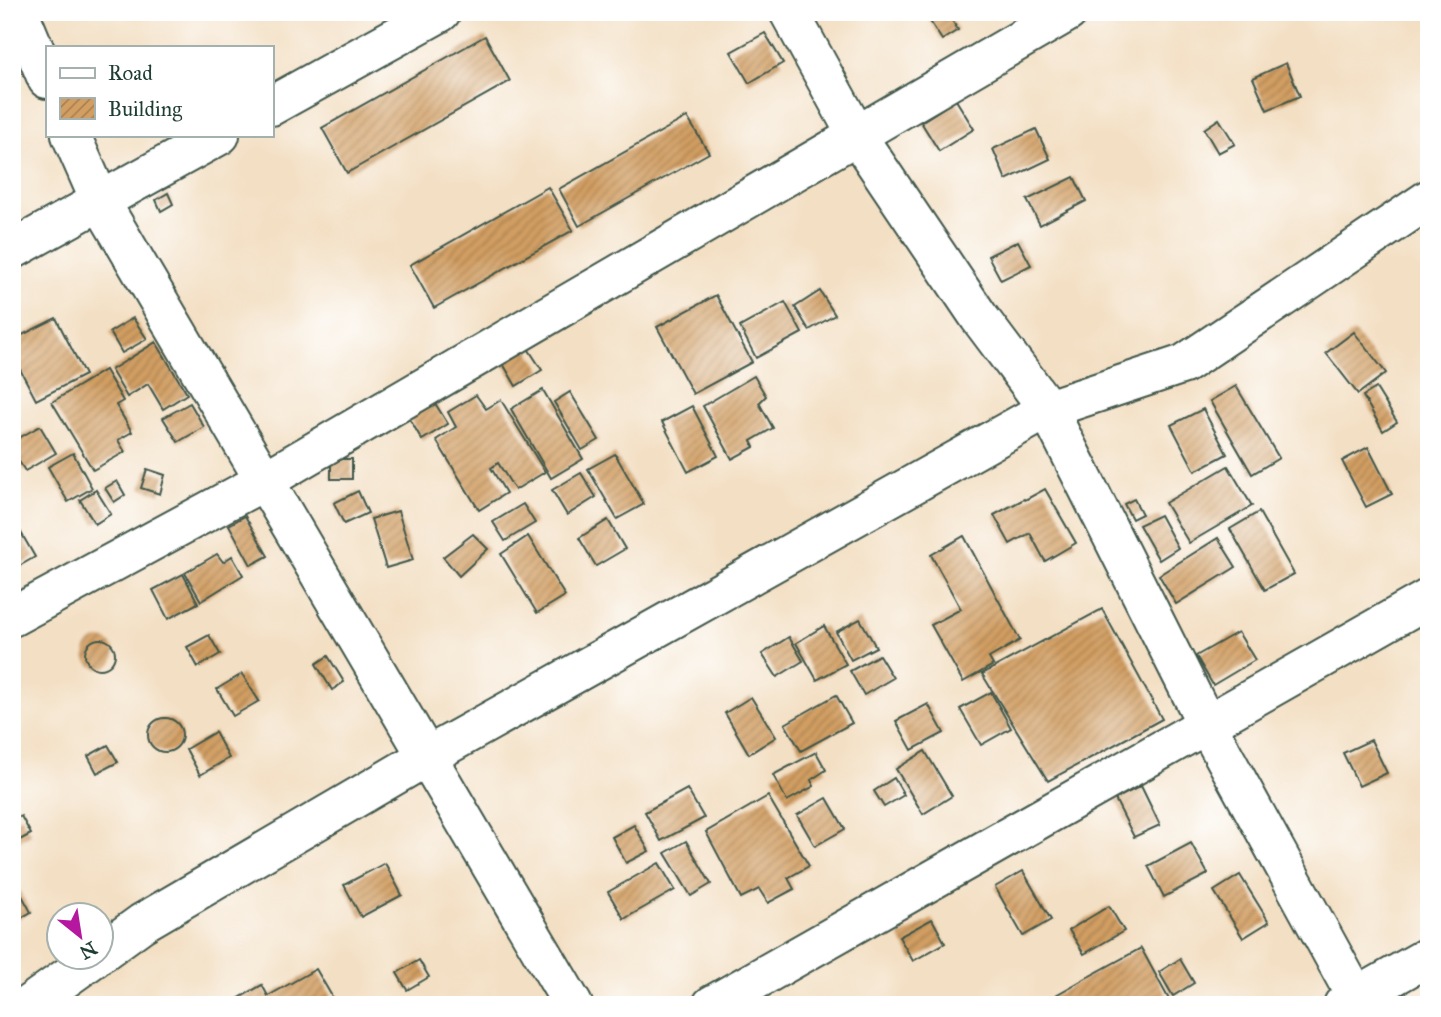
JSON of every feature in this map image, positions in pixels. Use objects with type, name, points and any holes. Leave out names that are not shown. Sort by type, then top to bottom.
[{"type":"street","points":[[19,12],[46,77]]},
{"type":"street","points":[[273,105],[441,12]]},
{"type":"street","points":[[789,12],[857,136],[979,317],[1048,409],[1206,725],[1352,1002],[1429,956]]},
{"type":"street","points":[[12,617],[264,481],[1068,12]]},
{"type":"street","points":[[71,136],[100,201],[573,1005]]},
{"type":"street","points":[[12,250],[218,136]]},
{"type":"street","points":[[116,942],[142,923],[426,757],[1048,409],[1184,364],[1429,200]]},
{"type":"street","points":[[712,1005],[1429,596]]},
{"type":"street","points":[[1064,799],[1206,725]]},
{"type":"street","points":[[28,1005],[73,972]]},
{"type":"building","points":[[924,12],[947,12],[958,30],[942,40]]},
{"type":"building","points":[[765,33],[783,63],[749,83],[731,52]]},
{"type":"building","points":[[485,36],[510,81],[347,173],[322,128]]},
{"type":"building","points":[[1286,63],[1300,96],[1267,110],[1253,78]]},
{"type":"building","points":[[956,100],[974,129],[939,151],[921,122]]},
{"type":"building","points":[[687,117],[709,153],[579,226],[559,189]]},
{"type":"building","points":[[1219,119],[1235,144],[1218,153],[1204,129]]},
{"type":"building","points":[[1036,129],[1050,159],[1006,180],[993,149]]},
{"type":"building","points":[[1074,177],[1086,201],[1040,225],[1027,200]]},
{"type":"building","points":[[548,187],[573,230],[434,308],[410,265]]},
{"type":"building","points":[[168,193],[173,204],[161,211],[156,200]]},
{"type":"building","points":[[1018,241],[1031,265],[1001,280],[988,256]]},
{"type":"building","points":[[820,291],[835,315],[809,330],[795,307]]},
{"type":"building","points":[[716,295],[752,362],[693,394],[657,327]]},
{"type":"building","points":[[785,302],[802,333],[756,358],[740,327]]},
{"type":"building","points":[[56,318],[85,375],[36,400],[12,354],[12,340]]},
{"type":"building","points":[[133,318],[147,339],[122,353],[110,332]]},
{"type":"building","points":[[1354,332],[1386,373],[1358,394],[1326,353]]},
{"type":"building","points":[[156,342],[187,394],[163,409],[148,384],[127,397],[111,370]]},
{"type":"building","points":[[527,347],[542,370],[516,386],[502,362]]},
{"type":"building","points":[[105,370],[123,401],[116,405],[132,432],[118,440],[125,452],[93,470],[52,402]]},
{"type":"building","points":[[754,376],[766,396],[759,403],[773,428],[751,441],[754,447],[732,459],[703,406]]},
{"type":"building","points":[[1236,386],[1279,458],[1252,474],[1210,401]]},
{"type":"building","points":[[1376,388],[1397,422],[1383,431],[1363,396]]},
{"type":"building","points":[[543,390],[583,459],[551,478],[511,409]]},
{"type":"building","points":[[570,392],[599,440],[582,450],[554,402]]},
{"type":"building","points":[[476,395],[486,409],[501,400],[545,472],[515,490],[498,463],[491,468],[506,493],[479,510],[436,440],[456,427],[448,412]]},
{"type":"building","points":[[433,400],[448,424],[422,440],[408,416]]},
{"type":"building","points":[[190,403],[204,427],[178,442],[163,418]]},
{"type":"building","points":[[692,406],[718,456],[688,472],[662,422]]},
{"type":"building","points":[[1203,409],[1227,454],[1195,471],[1171,425]]},
{"type":"building","points":[[40,426],[56,453],[25,471],[12,450],[12,442]]},
{"type":"building","points":[[1368,447],[1392,494],[1366,507],[1342,461]]},
{"type":"building","points":[[73,453],[92,488],[68,502],[48,467]]},
{"type":"building","points":[[615,454],[644,504],[617,519],[588,469]]},
{"type":"building","points":[[331,459],[352,459],[352,479],[331,479]]},
{"type":"building","points":[[1228,466],[1252,506],[1189,543],[1165,503]]},
{"type":"building","points":[[147,469],[165,475],[160,494],[141,488]]},
{"type":"building","points":[[581,473],[596,497],[567,515],[552,490]]},
{"type":"building","points":[[117,481],[125,495],[114,502],[105,488]]},
{"type":"building","points":[[1045,489],[1076,543],[1045,561],[1030,533],[1010,544],[994,515]]},
{"type":"building","points":[[96,490],[111,514],[95,524],[80,500]]},
{"type":"building","points":[[358,491],[368,513],[344,524],[334,503]]},
{"type":"building","points":[[1134,499],[1142,514],[1132,519],[1124,504]]},
{"type":"building","points":[[523,504],[535,523],[505,541],[493,522]]},
{"type":"building","points":[[398,511],[413,560],[386,568],[371,519]]},
{"type":"building","points":[[1259,512],[1294,574],[1265,590],[1230,529]]},
{"type":"building","points":[[1160,515],[1178,548],[1159,560],[1139,525]]},
{"type":"building","points":[[245,516],[268,556],[251,565],[229,525]]},
{"type":"building","points":[[12,517],[35,557],[12,570]]},
{"type":"building","points":[[608,520],[625,549],[596,566],[579,538]]},
{"type":"building","points":[[473,534],[488,549],[459,576],[443,557]]},
{"type":"building","points":[[528,536],[565,596],[537,613],[501,554]]},
{"type":"building","points":[[964,536],[1020,640],[989,658],[993,665],[963,682],[931,625],[961,609],[931,555]]},
{"type":"building","points":[[1218,538],[1236,567],[1176,604],[1159,575]]},
{"type":"building","points":[[217,554],[223,562],[232,556],[243,575],[201,601],[185,573]]},
{"type":"building","points":[[183,574],[198,603],[168,619],[153,590]]},
{"type":"building","points":[[1102,609],[1162,719],[1048,781],[982,674]]},
{"type":"building","points":[[860,619],[876,647],[851,660],[836,632]]},
{"type":"building","points":[[824,626],[846,664],[817,680],[796,643]]},
{"type":"building","points":[[1238,632],[1255,660],[1213,685],[1196,656]]},
{"type":"building","points":[[209,635],[220,654],[198,667],[187,647]]},
{"type":"building","points":[[789,637],[803,661],[777,677],[762,654]]},
{"type":"building","points":[[100,639],[111,643],[115,654],[111,665],[100,669],[89,665],[85,654],[89,643]]},
{"type":"building","points":[[879,655],[893,678],[864,695],[850,671]]},
{"type":"building","points":[[328,656],[344,682],[332,690],[316,664]]},
{"type":"building","points":[[242,674],[259,701],[233,716],[217,689]]},
{"type":"building","points":[[991,692],[1011,728],[981,745],[960,709]]},
{"type":"building","points":[[836,695],[852,723],[801,751],[785,724]]},
{"type":"building","points":[[751,697],[776,737],[749,754],[725,713]]},
{"type":"building","points":[[928,704],[944,733],[912,750],[896,721]]},
{"type":"building","points":[[165,718],[177,723],[182,735],[177,747],[165,752],[153,747],[148,735],[153,723]]},
{"type":"building","points":[[215,732],[229,758],[200,775],[186,749]]},
{"type":"building","points":[[1371,740],[1387,773],[1359,786],[1343,753]]},
{"type":"building","points":[[108,745],[118,762],[97,773],[88,756]]},
{"type":"building","points":[[925,751],[952,796],[923,814],[896,769]]},
{"type":"building","points":[[816,752],[826,770],[811,780],[814,786],[787,801],[773,775]]},
{"type":"building","points":[[894,778],[904,795],[884,807],[874,791]]},
{"type":"building","points":[[1141,786],[1160,825],[1134,837],[1115,799]]},
{"type":"building","points":[[687,789],[704,818],[661,841],[645,812]]},
{"type":"building","points":[[768,796],[809,866],[788,878],[794,889],[768,903],[759,889],[741,898],[706,832]]},
{"type":"building","points":[[827,798],[845,829],[815,846],[797,815]]},
{"type":"building","points":[[21,816],[31,834],[12,844],[12,821]]},
{"type":"building","points":[[634,825],[649,851],[626,863],[612,837]]},
{"type":"building","points":[[686,841],[711,884],[691,896],[665,853]]},
{"type":"building","points":[[1191,843],[1208,874],[1164,897],[1148,866]]},
{"type":"building","points":[[385,863],[402,895],[361,917],[344,885]]},
{"type":"building","points":[[659,863],[675,890],[624,919],[608,892]]},
{"type":"building","points":[[1023,871],[1051,920],[1023,936],[995,887]]},
{"type":"building","points":[[1240,875],[1269,922],[1243,938],[1214,891]]},
{"type":"building","points":[[19,890],[31,912],[12,923],[12,894]]},
{"type":"building","points":[[1109,906],[1124,931],[1084,954],[1069,930]]},
{"type":"building","points":[[932,919],[945,943],[913,961],[899,937]]},
{"type":"building","points":[[1141,948],[1172,1005],[1038,1005],[1088,977]]},
{"type":"building","points":[[1180,959],[1194,983],[1173,996],[1159,972]]},
{"type":"building","points":[[419,960],[429,977],[407,990],[397,973]]},
{"type":"building","points":[[316,969],[337,1005],[241,1005],[238,999],[262,985],[268,996]]}]
